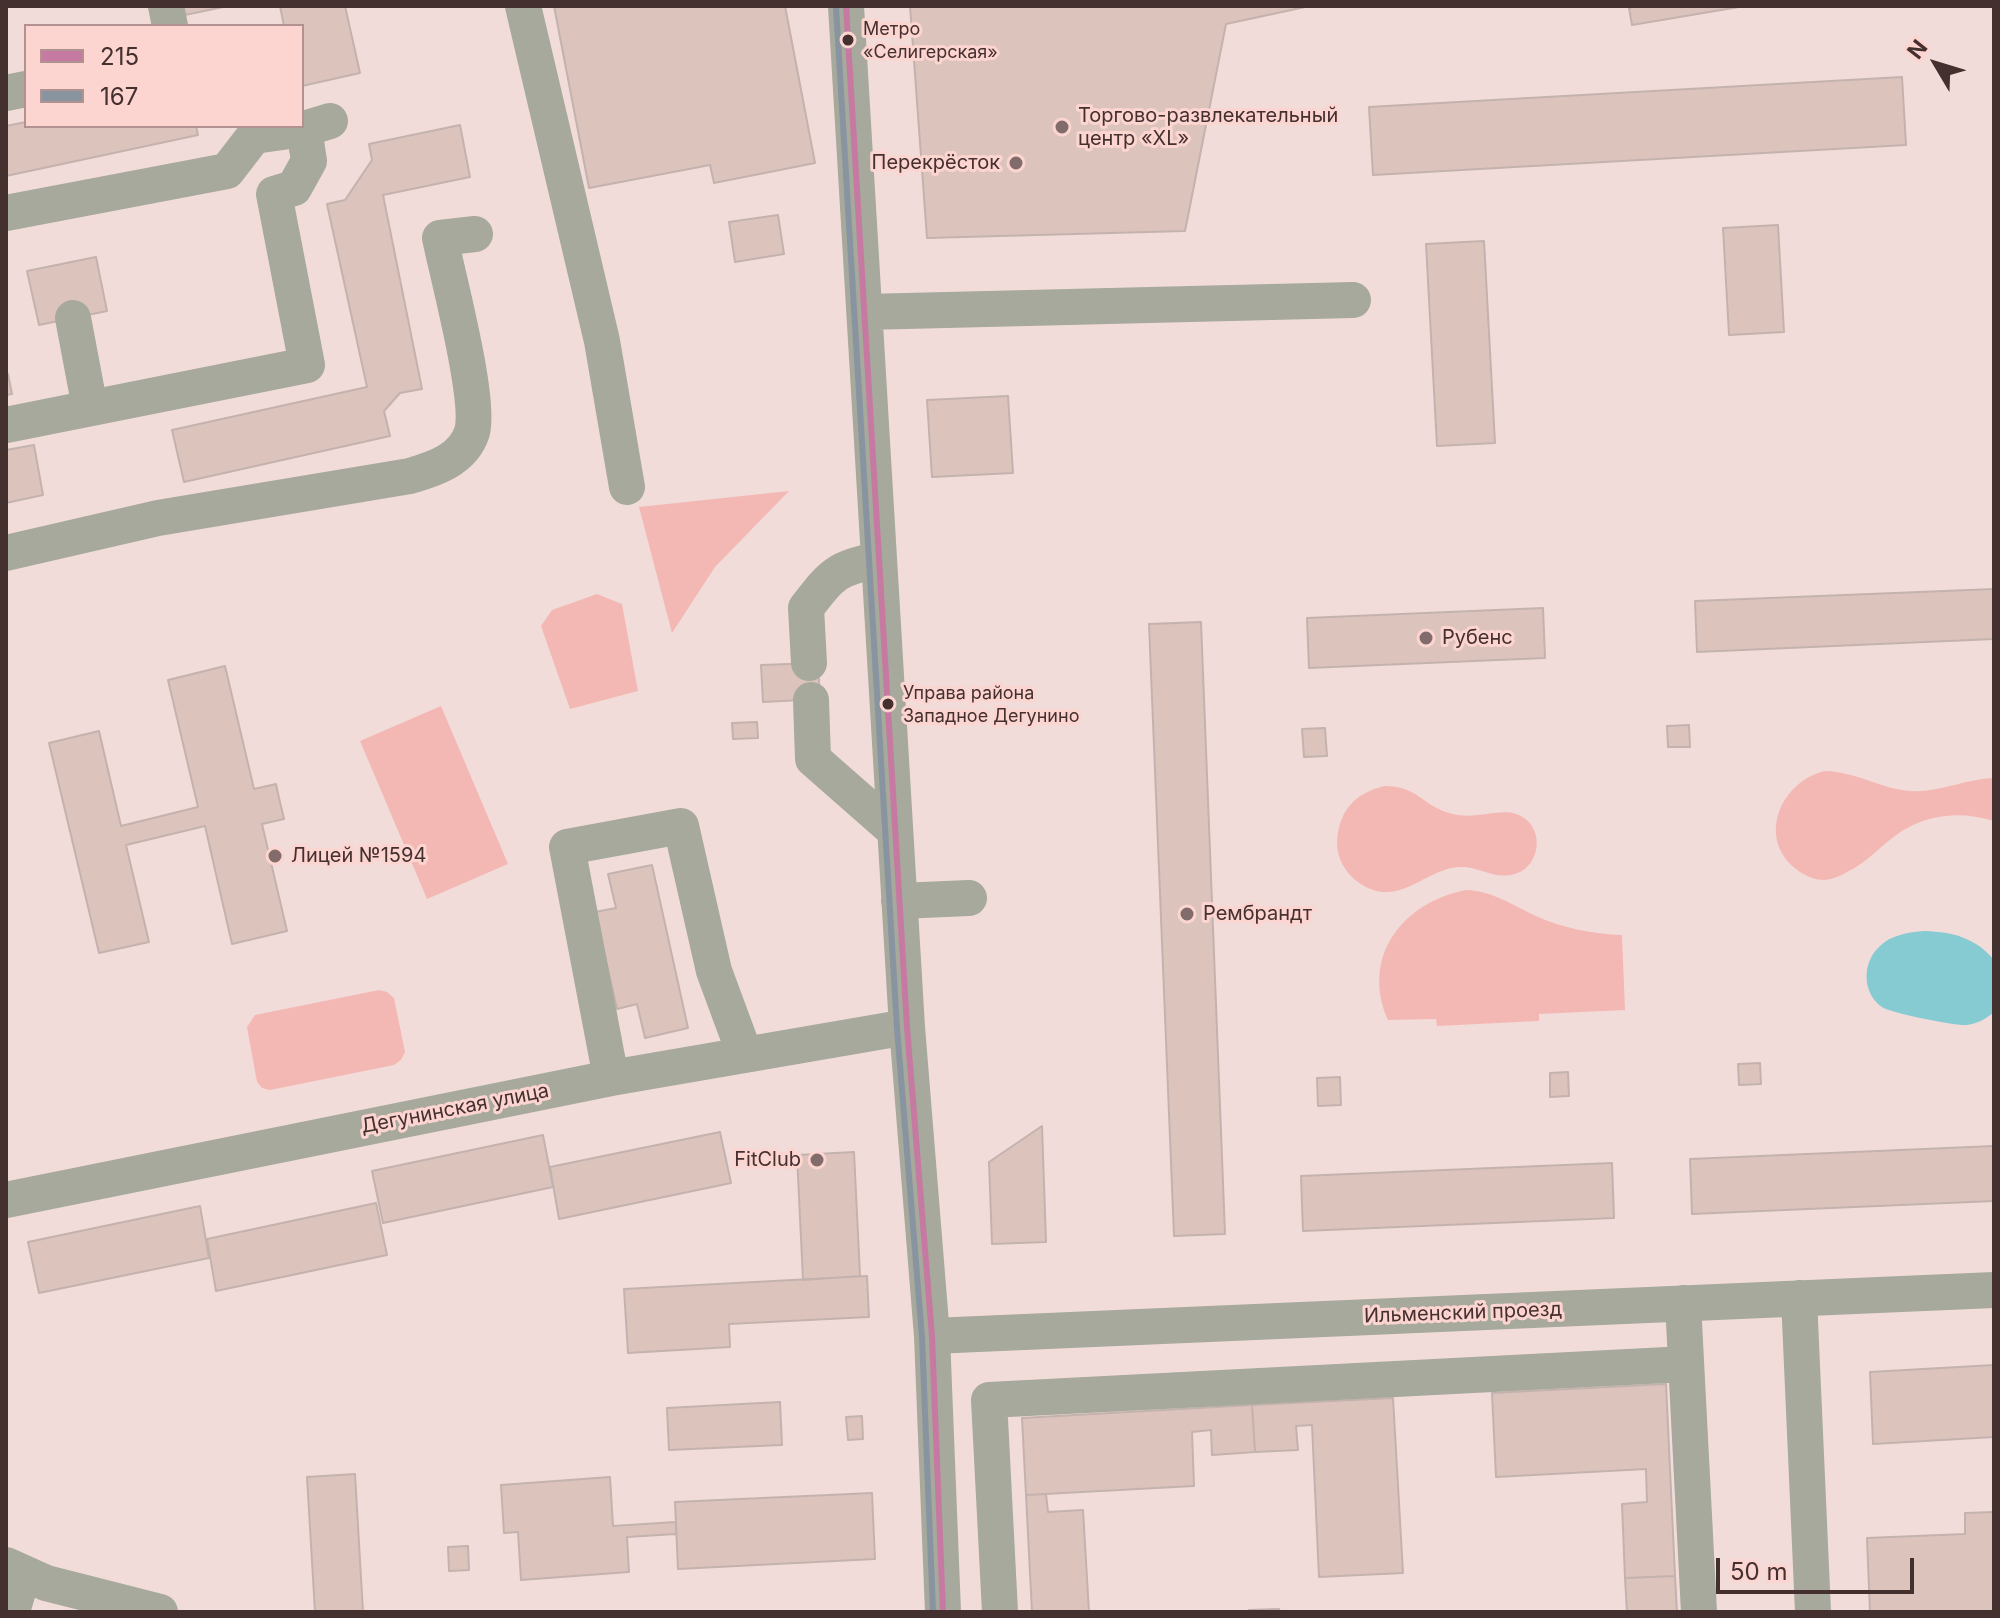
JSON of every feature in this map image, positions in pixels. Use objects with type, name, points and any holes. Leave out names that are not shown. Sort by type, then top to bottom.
[{"type":"street","points":[[523,6],[602,341],[627,487]]},
{"type":"street","points":[[846,6],[907,1027],[932,1336],[943,1612]]},
{"type":"street","points":[[227,171],[242,186],[274,194],[294,188],[309,161],[317,125],[304,126]]},
{"type":"street","points":[[6,213],[227,171],[254,131],[286,128]]},
{"type":"street","points":[[6,425],[307,365],[274,194]]},
{"type":"street","points":[[6,553],[158,518],[410,476],[437,468],[457,456],[472,432],[473,399],[440,238],[475,234]]},
{"type":"street","points":[[865,312],[1353,300]]},
{"type":"street","points":[[73,318],[90,408]]},
{"type":"street","points":[[809,663],[806,608],[829,579],[843,568],[879,559]]},
{"type":"street","points":[[811,700],[813,759],[895,831]]},
{"type":"street","points":[[611,1078],[567,847],[681,826],[714,971],[745,1055]]},
{"type":"street","points":[[899,901],[969,898]]},
{"type":"street","name":"Дегунинская улица","points":[[6,1200],[611,1078],[907,1027]]},
{"type":"street","name":"Ильменский проезд","points":[[932,1336],[1994,1290]]},
{"type":"street","points":[[1799,1298],[1813,1612]]},
{"type":"street","points":[[1683,1303],[1699,1612]]},
{"type":"street","points":[[1000,1612],[989,1400],[1686,1364]]},
{"type":"street","points":[[12,1612],[14,1569],[46,1583],[148,1611]]},
{"type":"shaded area","points":[[789,491],[715,567],[672,633],[639,507]]},
{"type":"shaded area","points":[[597,594],[622,604],[638,691],[570,709],[541,626],[552,610]]},
{"type":"shaded area","points":[[441,706],[508,864],[427,899],[360,741]]},
{"type":"shaded area","points":[[1825,771],[1909,791],[1994,778],[1994,821],[1950,816],[1923,821],[1910,826],[1863,863],[1836,878],[1813,878],[1799,871],[1784,856],[1777,842],[1776,827],[1779,812],[1796,786]]},
{"type":"shaded area","points":[[1384,786],[1412,792],[1439,809],[1458,815],[1516,814],[1533,827],[1537,847],[1534,857],[1521,872],[1510,875],[1462,867],[1437,873],[1390,892],[1364,886],[1350,875],[1340,859],[1338,830],[1351,804],[1369,791]]},
{"type":"shaded area","points":[[1466,890],[1494,896],[1567,927],[1622,935],[1625,1010],[1539,1014],[1539,1021],[1437,1026],[1436,1019],[1388,1020],[1381,997],[1380,975],[1384,954],[1393,936],[1406,920],[1423,907],[1443,896]]},
{"type":"shaded area","points":[[379,990],[394,998],[405,1052],[401,1060],[394,1065],[270,1090],[262,1088],[257,1082],[247,1027],[255,1015]]},
{"type":"water","points":[[1925,931],[1972,941],[1994,960],[1994,1012],[1991,1015],[1974,1024],[1960,1025],[1897,1012],[1875,1001],[1867,978],[1873,954],[1894,937]]},
{"type":"building","points":[[178,6],[228,6],[180,16]]},
{"type":"building","points":[[280,6],[345,6],[360,73],[304,86],[304,24],[284,24]]},
{"type":"building","points":[[554,6],[785,6],[815,163],[714,183],[710,165],[589,188]]},
{"type":"building","name":"Торгово-развлекательный центр «XL»","points":[[910,6],[1310,6],[1226,24],[1185,231],[927,238]]},
{"type":"building","points":[[1739,7],[1632,25],[1629,8]]},
{"type":"building","points":[[1902,77],[1906,145],[1373,175],[1369,107]]},
{"type":"building","points":[[24,122],[24,128],[196,128],[198,135],[6,176],[6,126]]},
{"type":"building","points":[[460,125],[470,177],[383,195],[422,389],[400,393],[384,411],[390,436],[184,482],[172,430],[367,387],[327,204],[345,200],[372,160],[369,144]]},
{"type":"building","points":[[778,215],[784,254],[735,262],[729,222]]},
{"type":"building","points":[[1778,225],[1784,332],[1729,335],[1723,228]]},
{"type":"building","points":[[1484,241],[1495,443],[1437,446],[1426,244]]},
{"type":"building","points":[[96,257],[107,311],[39,325],[27,271]]},
{"type":"building","points":[[6,375],[12,394],[6,395]]},
{"type":"building","points":[[1008,396],[1013,473],[932,477],[927,400]]},
{"type":"building","points":[[34,445],[43,495],[6,503],[6,450]]},
{"type":"building","points":[[1994,589],[1994,639],[1697,652],[1695,601]]},
{"type":"building","name":"Рубенс","points":[[1543,608],[1545,658],[1309,668],[1307,618]]},
{"type":"building","name":"Рембрандт","points":[[1201,622],[1225,1234],[1174,1236],[1149,624]]},
{"type":"building","points":[[818,663],[820,699],[763,702],[761,665]]},
{"type":"building","points":[[225,666],[254,789],[276,784],[284,819],[262,824],[287,931],[232,944],[205,826],[126,845],[149,942],[99,953],[49,743],[99,731],[121,826],[198,807],[168,680]]},
{"type":"building","points":[[757,722],[758,738],[733,739],[732,723]]},
{"type":"building","points":[[1689,725],[1690,747],[1668,747],[1667,726]]},
{"type":"building","points":[[1325,728],[1327,756],[1304,757],[1302,729]]},
{"type":"building","points":[[652,865],[688,1028],[645,1038],[637,1004],[617,1009],[595,912],[616,908],[608,874]]},
{"type":"building","points":[[1760,1063],[1761,1084],[1739,1085],[1738,1064]]},
{"type":"building","points":[[1568,1072],[1569,1096],[1550,1097],[1550,1073]]},
{"type":"building","points":[[1340,1077],[1341,1105],[1318,1106],[1317,1078]]},
{"type":"building","points":[[1042,1126],[1046,1242],[992,1244],[989,1162]]},
{"type":"building","points":[[720,1132],[731,1183],[559,1219],[550,1167]]},
{"type":"building","points":[[543,1135],[553,1187],[383,1223],[372,1171]]},
{"type":"building","points":[[1994,1146],[1994,1201],[1692,1214],[1690,1159]]},
{"type":"building","points":[[854,1152],[860,1276],[803,1280],[797,1155]]},
{"type":"building","points":[[1612,1163],[1614,1218],[1303,1231],[1301,1176]]},
{"type":"building","points":[[376,1203],[387,1255],[216,1291],[207,1239]]},
{"type":"building","points":[[200,1206],[209,1258],[39,1293],[28,1242]]},
{"type":"building","points":[[867,1276],[869,1317],[729,1324],[730,1347],[628,1353],[624,1289]]},
{"type":"building","points":[[1994,1365],[1994,1437],[1873,1444],[1870,1372]]},
{"type":"building","points":[[1666,1384],[1675,1576],[1625,1578],[1622,1504],[1647,1502],[1646,1469],[1496,1477],[1492,1393]]},
{"type":"building","points":[[1393,1398],[1403,1573],[1319,1577],[1312,1425],[1296,1426],[1298,1450],[1255,1452],[1252,1405]]},
{"type":"building","points":[[780,1402],[782,1445],[669,1450],[667,1408]]},
{"type":"building","points":[[1252,1405],[1255,1452],[1212,1455],[1211,1430],[1192,1432],[1194,1486],[1026,1495],[1022,1418]]},
{"type":"building","points":[[862,1416],[863,1439],[848,1440],[846,1417]]},
{"type":"building","points":[[355,1474],[363,1612],[315,1612],[307,1477]]},
{"type":"building","points":[[610,1477],[613,1526],[676,1522],[676,1534],[627,1537],[629,1572],[521,1580],[518,1532],[504,1533],[501,1485]]},
{"type":"building","points":[[872,1493],[875,1559],[678,1569],[675,1502]]},
{"type":"building","points":[[1046,1494],[1048,1512],[1083,1510],[1089,1612],[1032,1612],[1026,1495]]},
{"type":"building","points":[[1994,1512],[1994,1612],[1870,1612],[1867,1538],[1965,1534],[1965,1513]]},
{"type":"building","points":[[468,1546],[469,1570],[449,1571],[448,1547]]},
{"type":"building","points":[[1675,1576],[1677,1612],[1627,1612],[1625,1578]]},
{"type":"building","points":[[1279,1609],[1280,1612],[1249,1610]]},
{"type":"transit line","name":"215","points":[[846,6],[907,1027],[932,1336],[943,1612]]},
{"type":"transit line","name":"167","points":[[836,7],[897,1028],[922,1337],[933,1612]]},
{"type":"place","name":"Метро «Селигерская»","points":[[848,40]]},
{"type":"place","name":"Торгово-развлекательный центр «XL»","points":[[1062,127]]},
{"type":"place","name":"Перекрёсток","points":[[1016,163]]},
{"type":"place","name":"Рубенс","points":[[1426,638]]},
{"type":"place","name":"Управа района Западное Дегунино","points":[[888,704]]},
{"type":"place","name":"Лицей №1594","points":[[275,856]]},
{"type":"place","name":"Рембрандт","points":[[1187,914]]},
{"type":"place","name":"FitClub","points":[[817,1160]]}]
